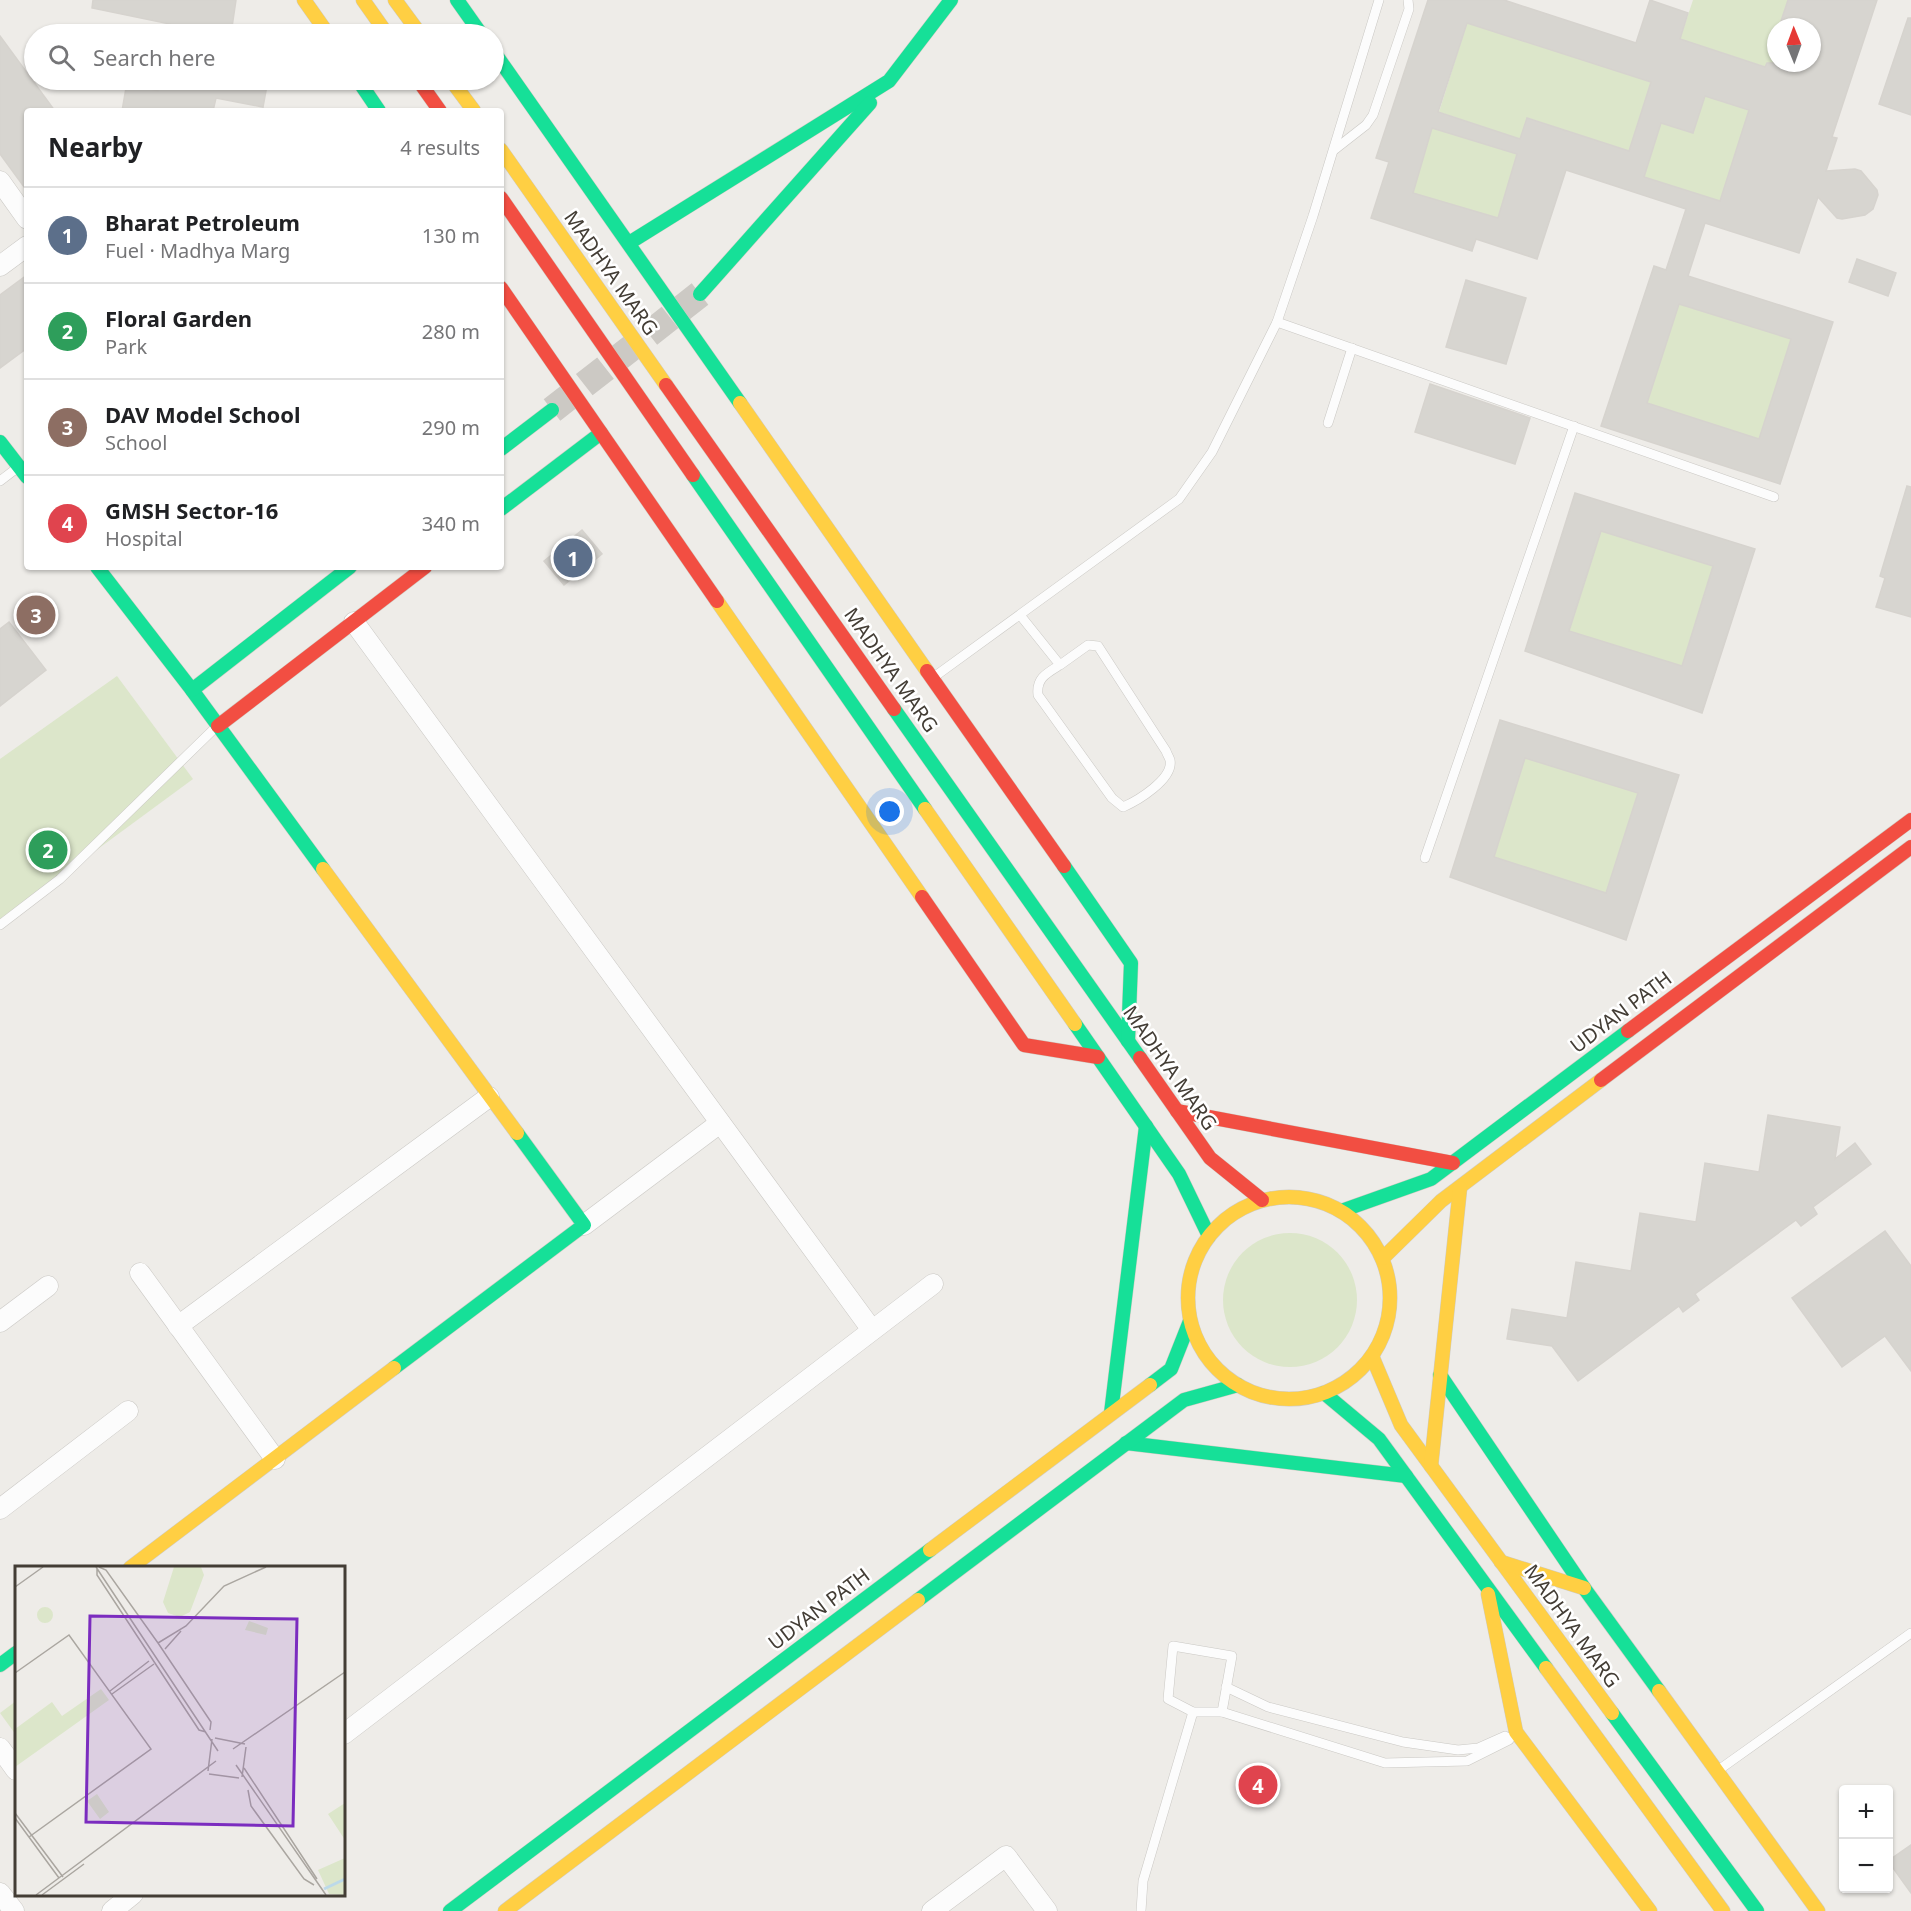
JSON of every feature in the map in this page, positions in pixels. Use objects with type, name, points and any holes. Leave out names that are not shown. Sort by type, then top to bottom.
[{"type":"main road","points":[[304,0],[321,24]]},
{"type":"main road","points":[[363,0],[380,24]]},
{"type":"main road","points":[[395,0],[413,24]]},
{"type":"main road","points":[[457,0],[475,24]]},
{"type":"main road","points":[[700,294],[889,81],[951,0]]},
{"type":"main road","points":[[504,66],[1131,963],[1128,1041]]},
{"type":"main road","points":[[629,243],[889,81]]},
{"type":"main road","points":[[365,90],[377,108]]},
{"type":"main road","points":[[425,90],[438,108]]},
{"type":"main road","points":[[458,90],[472,108]]},
{"type":"main road","name":"MADHYA MARG","points":[[504,154],[1210,1158],[1262,1200]]},
{"type":"main road","points":[[504,202],[1179,1174],[1209,1236]]},
{"type":"main road","points":[[504,292],[1024,1045],[1098,1057]]},
{"type":"main road","points":[[504,447],[552,410]]},
{"type":"main road","points":[[504,507],[601,433]]},
{"type":"main road","points":[[0,442],[23,472]]},
{"type":"main road","points":[[99,570],[192,690],[584,1226],[133,1566]]},
{"type":"main road","points":[[192,690],[346,570]]},
{"type":"main road","points":[[218,726],[421,570]]},
{"type":"main road","name":"UDYAN PATH","points":[[1341,1211],[1431,1179],[1911,820]]},
{"type":"main road","points":[[1383,1258],[1441,1201],[1911,847]]},
{"type":"main road","points":[[1177,1111],[1453,1163]]},
{"type":"main road","points":[[1112,1413],[1146,1126]]},
{"type":"main road","points":[[1431,1466],[1460,1188]]},
{"type":"main road","points":[[1299,1197],[1316,1200],[1341,1211],[1355,1221],[1378,1248],[1383,1258],[1390,1287],[1389,1317],[1383,1337],[1364,1366],[1341,1385],[1324,1393],[1283,1399],[1256,1393],[1238,1385],[1226,1377],[1197,1341],[1190,1321],[1188,1307],[1194,1263],[1209,1236],[1215,1228],[1238,1210],[1262,1200],[1299,1197]]},
{"type":"main road","name":"UDYAN PATH","points":[[450,1911],[1171,1369],[1190,1321]]},
{"type":"main road","name":"MADHYA MARG","points":[[1372,1356],[1401,1425],[1757,1911]]},
{"type":"main road","points":[[1440,1375],[1584,1588],[1818,1911]]},
{"type":"main road","points":[[505,1911],[1184,1400],[1238,1385]]},
{"type":"main road","points":[[1324,1393],[1379,1439],[1723,1911]]},
{"type":"main road","points":[[1126,1443],[1406,1476]]},
{"type":"main road","points":[[1501,1562],[1584,1588]]},
{"type":"main road","points":[[1486,1586],[1516,1732],[1650,1911]]},
{"type":"main road","points":[[0,1665],[15,1654]]},
{"type":"street","points":[[0,182],[24,215]]},
{"type":"street","points":[[0,266],[24,248]]},
{"type":"street","points":[[354,622],[872,1330]]},
{"type":"street","points":[[178,1326],[489,1096]]},
{"type":"street","points":[[584,1226],[720,1123]]},
{"type":"street","points":[[140,1273],[275,1459]]},
{"type":"street","points":[[345,1733],[933,1284]]},
{"type":"street","points":[[0,1322],[48,1286]]},
{"type":"street","points":[[0,1509],[128,1411]]},
{"type":"street","points":[[0,1748],[15,1769]]},
{"type":"street","points":[[932,1911],[1006,1856],[1047,1911]]},
{"type":"street","points":[[0,1893],[14,1911]]},
{"type":"lane","points":[[932,678],[1179,499],[1212,452],[1277,322],[1334,150],[1379,0]]},
{"type":"lane","points":[[1334,150],[1366,125],[1373,115],[1409,9],[1408,0]]},
{"type":"lane","points":[[1277,322],[1774,497]]},
{"type":"lane","points":[[1328,423],[1352,348]]},
{"type":"lane","points":[[1425,858],[1574,426]]},
{"type":"lane","points":[[0,481],[23,472]]},
{"type":"lane","points":[[1020,615],[1060,665]]},
{"type":"lane","points":[[1088,645],[1098,646],[1166,751],[1170,762],[1167,774],[1133,803],[1123,807],[1112,798],[1038,695],[1037,686],[1044,674],[1060,665],[1088,645]]},
{"type":"lane","points":[[0,925],[60,879],[218,726]]},
{"type":"lane","points":[[1717,1771],[1911,1633]]},
{"type":"lane","points":[[1222,1712],[1232,1656],[1173,1646],[1168,1699],[1193,1712],[1222,1712],[1385,1763],[1467,1761],[1509,1740],[1516,1732]]},
{"type":"lane","points":[[1226,1687],[1268,1707],[1403,1742],[1447,1749],[1478,1748],[1516,1732]]},
{"type":"lane","points":[[1141,1911],[1143,1881],[1193,1712]]},
{"type":"green space","points":[[1693,0],[1788,0],[1782,18],[1767,18],[1767,67],[1680,39]]},
{"type":"green space","points":[[1467,23],[1651,82],[1629,151],[1528,118],[1520,139],[1439,112]]},
{"type":"green space","points":[[1705,96],[1749,110],[1720,201],[1644,177],[1661,123],[1693,133]]},
{"type":"green space","points":[[1432,128],[1517,154],[1498,218],[1413,193]]},
{"type":"green space","points":[[1679,304],[1791,339],[1759,439],[1647,403]]},
{"type":"green space","points":[[1601,531],[1713,566],[1682,666],[1569,631]]},
{"type":"green space","points":[[117,676],[193,779],[0,921],[0,759]]},
{"type":"green space","points":[[1525,758],[1638,793],[1606,893],[1494,857]]},
{"type":"green space","points":[[1290,1233],[1316,1238],[1337,1253],[1352,1274],[1357,1300],[1352,1326],[1337,1347],[1316,1362],[1290,1367],[1264,1362],[1243,1347],[1228,1326],[1223,1300],[1228,1274],[1243,1253],[1264,1238]]},
{"type":"green space","points":[[15,1702],[15,1734],[0,1713]]},
{"type":"building","points":[[93,0],[236,0],[232,24],[170,24],[92,8]]},
{"type":"building","points":[[1428,0],[1504,0],[1636,43],[1650,0],[1688,13],[1680,39],[1765,67],[1767,63],[1767,72],[1821,72],[1821,18],[1782,18],[1788,0],[1877,0],[1832,137],[1837,138],[1826,171],[1855,169],[1861,171],[1877,190],[1878,195],[1873,209],[1865,215],[1837,218],[1818,197],[1799,253],[1705,223],[1688,276],[1833,322],[1780,484],[1601,426],[1654,266],[1666,270],[1686,209],[1566,170],[1537,259],[1476,239],[1472,251],[1371,218],[1389,162],[1376,158]],"holes":[[[1467,23],[1651,82],[1629,151],[1527,118],[1520,139],[1438,112]],[[1705,96],[1749,110],[1720,201],[1644,177],[1661,123],[1693,133]],[[1432,128],[1517,154],[1498,218],[1413,193]],[[1679,304],[1791,339],[1759,439],[1647,403]]]},
{"type":"building","points":[[1908,18],[1911,18],[1911,115],[1879,104]]},
{"type":"building","points":[[0,36],[24,69],[24,90],[40,90],[53,108],[24,108],[24,187],[0,154]]},
{"type":"building","points":[[126,90],[266,90],[263,107],[216,98],[214,108],[123,108]]},
{"type":"building","points":[[1857,259],[1896,273],[1888,296],[1849,282]]},
{"type":"building","points":[[24,277],[24,350],[0,368],[0,295]]},
{"type":"building","points":[[1466,280],[1526,298],[1506,364],[1446,347]]},
{"type":"building","points":[[1430,384],[1530,418],[1515,464],[1415,432]]},
{"type":"building","points":[[1907,486],[1911,487],[1911,617],[1876,607],[1885,578],[1880,576]]},
{"type":"building","points":[[1575,493],[1755,549],[1702,713],[1525,651]],"holes":[[[1601,531],[1713,566],[1682,666],[1569,631]]]},
{"type":"building","points":[[582,530],[602,554],[564,585],[544,561]]},
{"type":"building","points":[[9,622],[46,670],[0,706],[0,629]]},
{"type":"building","points":[[1500,720],[1679,775],[1626,940],[1450,877]],"holes":[[[1525,758],[1638,793],[1606,893],[1494,857]]]},
{"type":"building","points":[[1768,1115],[1840,1127],[1835,1159],[1855,1143],[1871,1164],[1813,1207],[1817,1214],[1801,1226],[1796,1220],[1695,1294],[1699,1300],[1683,1312],[1679,1306],[1578,1381],[1552,1346],[1507,1339],[1512,1309],[1567,1318],[1576,1262],[1631,1271],[1640,1213],[1696,1222],[1705,1163],[1759,1172]]},
{"type":"building","points":[[1885,1231],[1911,1266],[1911,1371],[1885,1336],[1842,1367],[1792,1298]]},
{"type":"building","points":[[1911,1845],[1911,1893],[1893,1868],[1893,1858]]},
{"type":"tunnel","points":[[552,410],[700,294]]},
{"type":"traffic: fast","points":[[457,0],[474,24]]},
{"type":"traffic: fast","points":[[629,243],[889,81],[951,0]]},
{"type":"traffic: fast","points":[[504,66],[740,403]]},
{"type":"traffic: fast","points":[[365,90],[377,108]]},
{"type":"traffic: fast","points":[[700,294],[870,103]]},
{"type":"traffic: fast","points":[[504,447],[552,410]]},
{"type":"traffic: fast","points":[[504,507],[601,433]]},
{"type":"traffic: fast","points":[[0,442],[24,473]]},
{"type":"traffic: fast","points":[[693,475],[925,809]]},
{"type":"traffic: fast","points":[[99,570],[192,690],[323,869]]},
{"type":"traffic: fast","points":[[192,690],[346,570]]},
{"type":"traffic: fast","points":[[894,709],[1140,1058]]},
{"type":"traffic: fast","points":[[1064,866],[1131,963],[1128,1041]]},
{"type":"traffic: fast","points":[[1075,1024],[1179,1174],[1209,1236]]},
{"type":"traffic: fast","points":[[1341,1211],[1431,1179],[1628,1031]]},
{"type":"traffic: fast","points":[[1111,1413],[1146,1126]]},
{"type":"traffic: fast","points":[[394,1368],[584,1225],[517,1133]]},
{"type":"traffic: fast","points":[[1150,1385],[1171,1369],[1190,1321]]},
{"type":"traffic: fast","points":[[1440,1375],[1584,1588],[1659,1691]]},
{"type":"traffic: fast","points":[[918,1600],[1184,1400],[1238,1385]]},
{"type":"traffic: fast","points":[[1324,1393],[1379,1439],[1546,1668]]},
{"type":"traffic: fast","points":[[1126,1443],[1406,1476]]},
{"type":"traffic: fast","points":[[450,1911],[930,1550]]},
{"type":"traffic: fast","points":[[0,1665],[15,1654]]},
{"type":"traffic: fast","points":[[1612,1713],[1757,1911]]},
{"type":"traffic: slow","points":[[304,0],[321,24]]},
{"type":"traffic: slow","points":[[363,0],[380,24]]},
{"type":"traffic: slow","points":[[395,0],[413,24]]},
{"type":"traffic: slow","points":[[458,90],[472,108]]},
{"type":"traffic: slow","points":[[504,154],[666,385]]},
{"type":"traffic: slow","points":[[740,403],[927,671]]},
{"type":"traffic: slow","points":[[717,601],[922,897]]},
{"type":"traffic: slow","points":[[925,809],[1075,1024]]},
{"type":"traffic: slow","points":[[323,869],[517,1133]]},
{"type":"traffic: slow","points":[[1383,1258],[1441,1201],[1601,1080]]},
{"type":"traffic: slow","points":[[1431,1466],[1460,1188]]},
{"type":"traffic: slow","points":[[1289,1197],[1318,1201],[1337,1209],[1367,1234],[1378,1250],[1386,1269],[1390,1298],[1386,1327],[1378,1346],[1353,1376],[1337,1387],[1318,1395],[1289,1399],[1260,1395],[1241,1387],[1211,1362],[1200,1346],[1192,1327],[1188,1298],[1192,1269],[1200,1250],[1225,1220],[1241,1209],[1260,1201],[1289,1197]]},
{"type":"traffic: slow","points":[[1372,1356],[1401,1425],[1612,1713]]},
{"type":"traffic: slow","points":[[133,1566],[394,1368]]},
{"type":"traffic: slow","points":[[930,1550],[1150,1385]]},
{"type":"traffic: slow","points":[[1501,1562],[1584,1588]]},
{"type":"traffic: slow","points":[[1488,1594],[1516,1732],[1650,1911]]},
{"type":"traffic: slow","points":[[505,1911],[918,1600]]},
{"type":"traffic: slow","points":[[1546,1668],[1723,1911]]},
{"type":"traffic: slow","points":[[1659,1691],[1818,1911]]},
{"type":"traffic: jam","points":[[425,90],[438,108]]},
{"type":"traffic: jam","points":[[504,202],[693,475]]},
{"type":"traffic: jam","points":[[504,292],[717,601]]},
{"type":"traffic: jam","points":[[666,385],[894,709]]},
{"type":"traffic: jam","points":[[218,726],[421,570]]},
{"type":"traffic: jam","points":[[927,671],[1064,866]]},
{"type":"traffic: jam","points":[[1628,1031],[1911,820]]},
{"type":"traffic: jam","points":[[1601,1080],[1911,847]]},
{"type":"traffic: jam","points":[[922,897],[1024,1045],[1098,1057]]},
{"type":"traffic: jam","points":[[1140,1058],[1210,1158],[1262,1200]]},
{"type":"traffic: jam","points":[[1177,1111],[1453,1163]]},
{"type":"place","name":"Bharat Petroleum","points":[[573,558]]},
{"type":"place","name":"DAV Model School","points":[[36,615]]},
{"type":"place","name":"Floral Garden","points":[[48,850]]},
{"type":"place","name":"GMSH Sector-16","points":[[1258,1785]]}]
